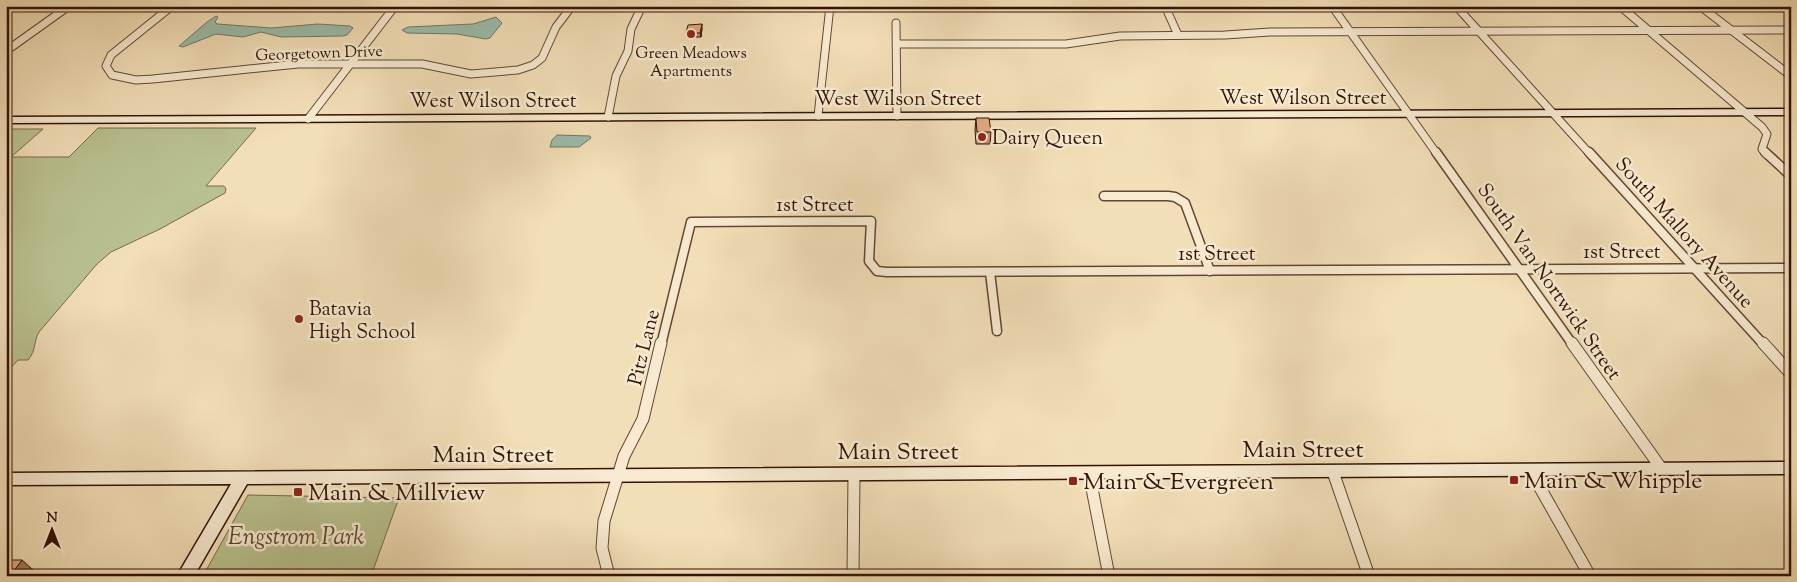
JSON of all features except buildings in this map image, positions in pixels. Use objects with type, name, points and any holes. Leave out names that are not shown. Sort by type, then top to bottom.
[{"type":"main road","name":"West Wilson Street","points":[[6,120],[1791,112]]},
{"type":"main road","name":"Main Street","points":[[6,480],[1791,468]]},
{"type":"main road","points":[[185,576],[242,478]]},
{"type":"street","points":[[6,50],[69,6]]},
{"type":"street","name":"Georgetown Drive","points":[[172,6],[116,49],[107,60],[107,70],[112,75],[136,80],[281,65],[350,64],[422,64],[471,74],[501,73],[533,64],[542,58],[556,27],[572,6]]},
{"type":"street","points":[[308,119],[395,6]]},
{"type":"street","points":[[608,117],[616,76],[628,51],[631,29],[642,6]]},
{"type":"street","points":[[818,116],[830,6]]},
{"type":"street","points":[[1165,6],[1178,35]]},
{"type":"street","name":"South Van Nortwick Street","points":[[1332,6],[1661,468]]},
{"type":"street","name":"South Mallory Avenue","points":[[1456,6],[1791,374]]},
{"type":"street","points":[[1620,6],[1767,134],[1762,148],[1767,155],[1791,176]]},
{"type":"street","points":[[1700,6],[1791,76]]},
{"type":"street","points":[[896,23],[897,116]]},
{"type":"street","points":[[897,44],[1066,44],[1120,36],[1351,32],[1791,30]]},
{"type":"street","points":[[1104,196],[1168,196],[1176,197],[1185,203],[1210,271]]},
{"type":"street","name":"1st Street","points":[[691,222],[872,221],[869,261],[877,270],[888,272],[1791,268]]},
{"type":"street","name":"Pitz Lane","points":[[608,576],[602,548],[604,522],[624,456],[643,418],[691,222]]},
{"type":"street","points":[[990,272],[998,331]]},
{"type":"street","points":[[1530,470],[1590,576]]},
{"type":"street","points":[[1333,472],[1369,576]]},
{"type":"street","points":[[1090,473],[1109,576]]},
{"type":"street","points":[[853,576],[854,474]]},
{"type":"green space","points":[[98,128],[256,128],[206,186],[224,186],[226,189],[225,193],[160,229],[111,252],[97,264],[39,332],[33,352],[28,360],[18,360],[6,373],[6,129],[43,129],[11,157],[69,157]]},
{"type":"green space","name":"Engstrom Park","points":[[248,495],[399,498],[371,576],[203,576]]},
{"type":"shaded area","points":[[216,16],[218,17],[215,22],[217,24],[271,28],[318,24],[350,26],[353,28],[347,35],[343,36],[281,37],[261,32],[243,37],[216,34],[183,47],[179,46]]},
{"type":"shaded area","points":[[496,17],[502,23],[490,38],[486,39],[457,34],[407,33],[402,30],[408,27],[473,24]]},
{"type":"shaded area","points":[[557,135],[590,136],[591,138],[579,147],[550,147],[552,140]]},
{"type":"place","name":"Green Meadows Apartments","points":[[691,34]]},
{"type":"place","name":"Dairy Queen","points":[[982,137]]},
{"type":"place","name":"Batavia High School","points":[[299,319]]},
{"type":"place","name":"Main & Whipple","points":[[1514,480]]},
{"type":"place","name":"Main & Evergreen","points":[[1073,481]]},
{"type":"place","name":"Main & Millview","points":[[298,492]]}]
